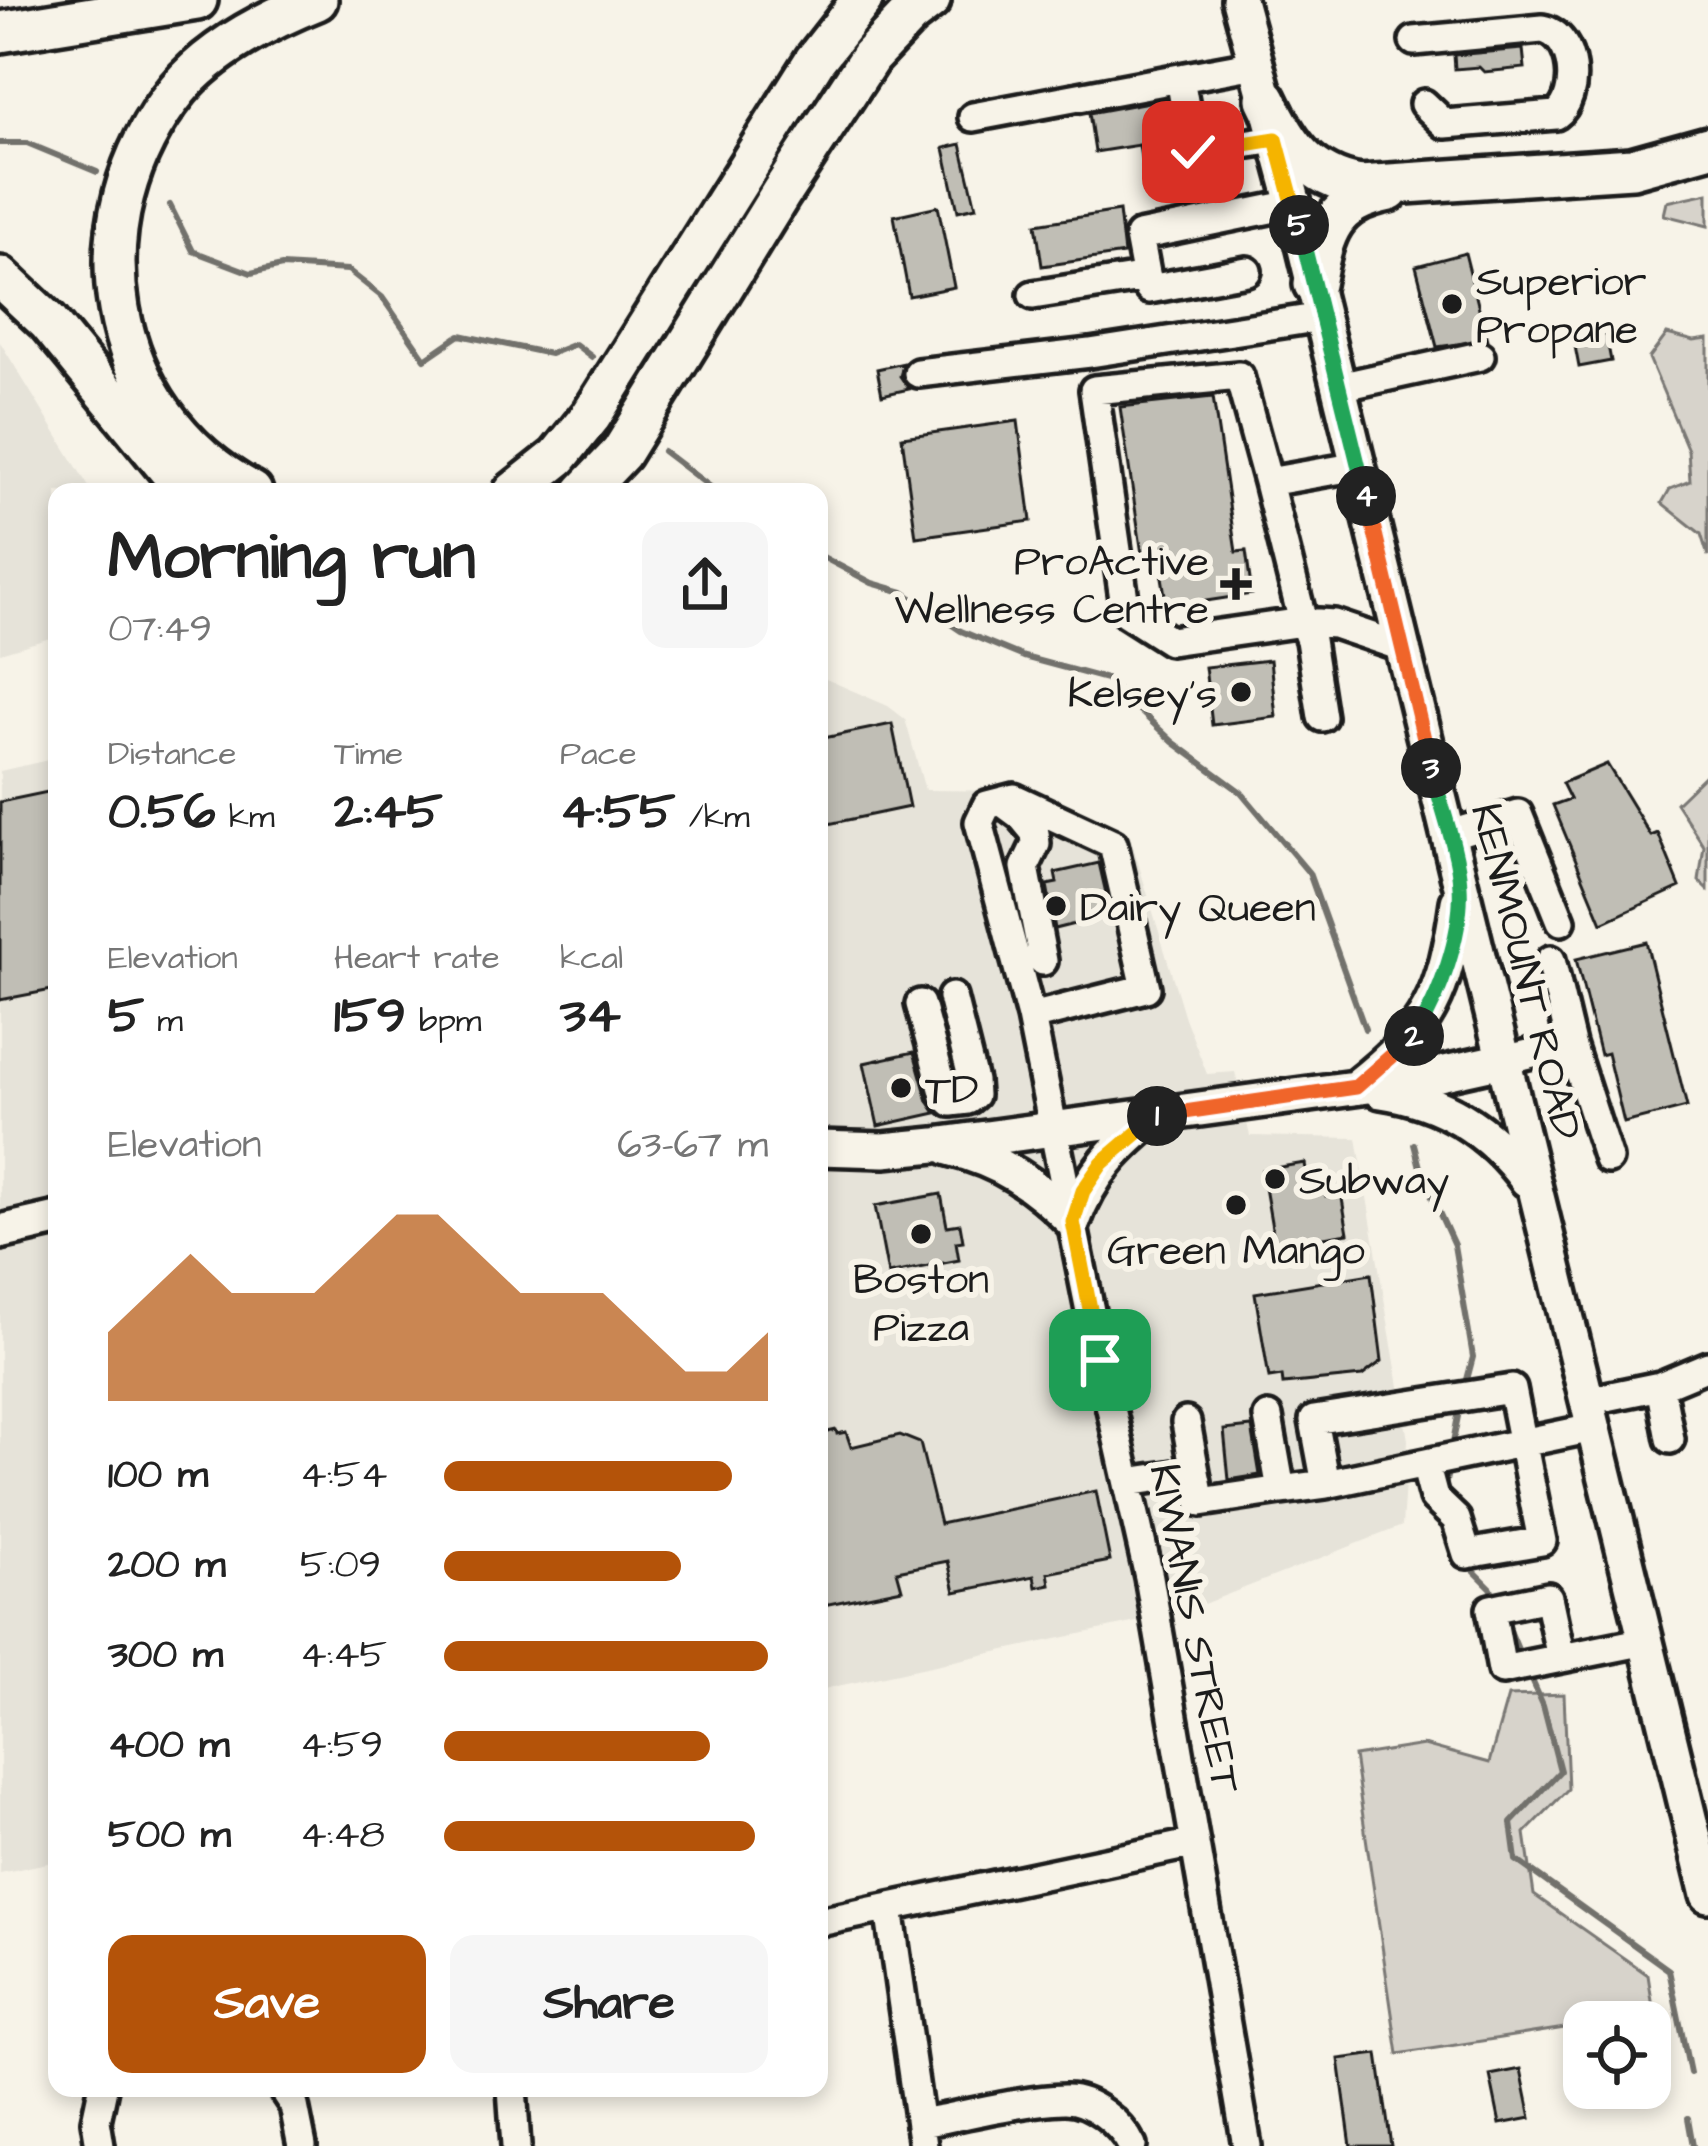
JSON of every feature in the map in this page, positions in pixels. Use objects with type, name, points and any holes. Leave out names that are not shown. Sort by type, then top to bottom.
[{"type":"highway","points":[[0,32],[197,0]]},
{"type":"highway","points":[[235,483],[178,433],[142,379],[118,317],[112,254],[123,190],[146,134],[181,86],[232,43],[317,0]]},
{"type":"highway","points":[[526,483],[558,458],[591,416],[815,61],[862,0]]},
{"type":"highway","points":[[593,483],[621,453],[870,57],[930,0]]},
{"type":"highway","points":[[1261,81],[1289,144],[1319,173],[1335,182],[1360,186],[1632,168],[1708,147]]},
{"type":"highway","points":[[1318,301],[1323,240],[1342,208],[1371,194],[1423,184]]},
{"type":"highway","points":[[0,277],[48,322],[182,483]]},
{"type":"main road","name":"KENMOUNT ROAD","points":[[1239,0],[1359,466],[1708,1895]]},
{"type":"main road","points":[[1356,1087],[1393,1058],[1431,1009],[1453,941],[1460,886]]},
{"type":"main road","points":[[828,1148],[935,1145],[1356,1087],[1503,1060]]},
{"type":"main road","points":[[1356,1087],[1412,1096],[1468,1123],[1510,1157],[1536,1193]]},
{"type":"main road","points":[[935,1145],[982,1156],[1016,1172],[1073,1222],[1083,1191],[1102,1163],[1161,1112]]},
{"type":"main road","points":[[0,1232],[48,1221]]},
{"type":"street","points":[[1414,41],[1542,29],[1560,37],[1568,50],[1570,97],[1556,115],[1445,124],[1424,104]]},
{"type":"street","points":[[1180,78],[1193,152],[1276,139]]},
{"type":"street","points":[[973,117],[1180,78],[1261,81]]},
{"type":"street","points":[[1246,272],[1149,289],[1139,236],[1294,204]]},
{"type":"street","points":[[1033,295],[1147,277]]},
{"type":"street","points":[[919,373],[1090,353],[1318,301]]},
{"type":"street","points":[[1090,353],[1126,614],[1170,641],[1323,622],[1402,647]]},
{"type":"street","points":[[1339,387],[1480,356]]},
{"type":"street","points":[[1094,390],[1239,376],[1310,640],[1322,717]]},
{"type":"street","points":[[1268,482],[1359,466]]},
{"type":"street","points":[[998,800],[1014,798],[1113,844],[1146,988],[1031,1017]]},
{"type":"street","points":[[998,800],[1035,833],[1036,844],[1025,867],[1043,961]]},
{"type":"street","name":"KIWANIS STREET","points":[[998,800],[987,805],[980,822],[1031,1017],[1149,1577],[1247,2146]]},
{"type":"street","points":[[1448,836],[1518,814],[1561,921]]},
{"type":"street","points":[[1551,960],[1571,1044],[1608,1160]]},
{"type":"street","points":[[920,1004],[946,1098],[968,1100],[974,1095],[973,1081],[952,997]]},
{"type":"street","points":[[1503,1060],[1571,1044]]},
{"type":"street","points":[[1186,1422],[1202,1502],[1325,1484],[1523,1443],[1708,1366]]},
{"type":"street","points":[[1660,1386],[1670,1439]]},
{"type":"street","points":[[1325,1484],[1314,1420],[1512,1389],[1542,1541],[1467,1554],[1456,1519],[1434,1498],[1425,1464]]},
{"type":"street","points":[[1268,1417],[1281,1490]]},
{"type":"street","points":[[1128,1482],[1195,1472]]},
{"type":"street","points":[[1561,1658],[1646,1641]]},
{"type":"street","points":[[828,1920],[1195,1843]]},
{"type":"street","points":[[889,1909],[922,2134],[1066,2098],[1092,2105],[1132,2146]]},
{"type":"street","points":[[100,2146],[96,2121],[101,2097]]},
{"type":"street","points":[[288,2097],[294,2105],[302,2146]]},
{"type":"street","points":[[513,2097],[516,2146]]},
{"type":"shaded area","points":[[1708,193],[1708,226],[1664,215],[1667,202]]},
{"type":"shaded area","points":[[1667,334],[1694,341],[1708,339],[1708,556],[1701,534],[1662,503],[1670,489],[1690,481],[1688,450],[1649,358]]},
{"type":"shaded area","points":[[0,342],[86,483],[48,483],[48,639],[0,653]]},
{"type":"shaded area","points":[[828,680],[888,706],[905,719],[925,790],[1020,791],[1130,836],[1185,1018],[1207,1074],[1235,1072],[1250,1136],[1357,1138],[1408,1440],[1402,1526],[1183,1612],[828,1688]]},
{"type":"shaded area","points":[[48,760],[48,1863],[0,1873],[0,771]]},
{"type":"shaded area","points":[[1708,772],[1708,890],[1699,881],[1704,846],[1676,803]]},
{"type":"shaded area","points":[[1564,1694],[1568,1789],[1525,1833],[1534,1895],[1648,1975],[1652,2001],[1563,2001],[1563,2028],[1398,2054],[1354,1756],[1424,1745],[1489,1763],[1508,1696]]},
{"type":"building","points":[[1523,49],[1525,68],[1455,69],[1454,55]]},
{"type":"building","points":[[1165,99],[1175,155],[1186,171],[1144,178],[1139,145],[1095,152],[1089,113]]},
{"type":"building","points":[[961,144],[976,207],[958,211],[944,148]]},
{"type":"building","points":[[938,206],[954,287],[909,296],[894,216]]},
{"type":"building","points":[[1119,211],[1124,254],[1042,266],[1036,224]]},
{"type":"building","name":"Superior Propane","points":[[1465,253],[1487,340],[1437,347],[1416,266]]},
{"type":"building","name":"Superior Propane","points":[[1606,335],[1611,361],[1579,367],[1574,341]]},
{"type":"building","points":[[904,363],[900,376],[909,389],[882,395],[877,369]]},
{"type":"building","points":[[1213,397],[1236,552],[1246,551],[1252,594],[1167,607],[1160,565],[1144,567],[1120,407]]},
{"type":"building","points":[[1018,421],[1031,521],[916,537],[902,437]]},
{"type":"building","name":"Kelsey's","points":[[1270,660],[1276,717],[1212,725],[1205,667]]},
{"type":"building","points":[[892,724],[909,807],[828,824],[828,737]]},
{"type":"building","points":[[1607,764],[1651,836],[1658,833],[1680,887],[1602,923],[1553,805],[1570,799],[1562,783]]},
{"type":"building","points":[[48,792],[48,991],[0,1000],[0,802]]},
{"type":"building","points":[[1099,863],[1111,915],[1055,929],[1047,885],[1057,883],[1055,873]]},
{"type":"building","points":[[1646,942],[1687,1107],[1624,1123],[1607,1053],[1600,1055],[1576,959]]},
{"type":"building","name":"TD","points":[[914,1052],[936,1113],[878,1126],[864,1063]]},
{"type":"building","points":[[1305,1163],[1307,1179],[1323,1176],[1326,1196],[1341,1193],[1348,1233],[1275,1245],[1262,1170]]},
{"type":"building","name":"Boston Pizza","points":[[941,1194],[947,1226],[960,1224],[959,1260],[888,1274],[875,1206]]},
{"type":"building","points":[[1371,1274],[1382,1361],[1362,1376],[1283,1384],[1282,1376],[1269,1378],[1255,1293]]},
{"type":"building","points":[[1252,1427],[1260,1475],[1229,1480],[1224,1430]]},
{"type":"building","points":[[828,1432],[846,1432],[851,1447],[900,1435],[920,1443],[940,1524],[1096,1491],[1110,1561],[1048,1573],[1050,1584],[1036,1587],[1034,1576],[955,1592],[948,1561],[897,1571],[902,1589],[828,1604]]},
{"type":"building","points":[[1378,2054],[1391,2146],[1351,2146],[1339,2059]]},
{"type":"building","points":[[1521,2069],[1531,2118],[1500,2124],[1490,2075]]},
{"type":"waterway","points":[[0,143],[27,143],[97,172]]},
{"type":"waterway","points":[[170,205],[193,251],[251,273],[282,266],[348,270],[382,297],[425,359],[460,335],[550,354],[575,344],[592,357]]},
{"type":"waterway","points":[[663,451],[705,483]]},
{"type":"waterway","points":[[828,560],[872,583],[903,592],[961,631],[1024,657],[1106,679],[1173,742],[1241,792],[1309,873],[1365,1029]]},
{"type":"waterway","points":[[1414,1144],[1422,1175],[1454,1245],[1473,1357],[1465,1387]]},
{"type":"waterway","points":[[1451,1452],[1460,1406]]},
{"type":"waterway","points":[[1444,1493],[1449,1465]]},
{"type":"waterway","points":[[1466,1563],[1495,1598]]},
{"type":"waterway","points":[[1506,1621],[1522,1659]]},
{"type":"waterway","points":[[1528,1671],[1543,1705],[1560,1771],[1511,1823],[1516,1860],[1669,1970],[1690,2073]]},
{"type":"waterway","points":[[1688,2118],[1693,2146]]},
{"type":"place","name":"Superior Propane","points":[[1452,304]]},
{"type":"place","name":"ProActive Wellness Centre","points":[[1236,584]]},
{"type":"place","name":"Kelsey's","points":[[1241,692]]},
{"type":"place","name":"Dairy Queen","points":[[1056,906]]},
{"type":"place","name":"TD","points":[[901,1088]]},
{"type":"place","name":"Subway","points":[[1275,1179]]},
{"type":"place","name":"Green Mango","points":[[1236,1205]]},
{"type":"place","name":"Boston Pizza","points":[[921,1234]]},
{"type":"route","points":[[1100,1360],[1073,1222],[1083,1191],[1102,1163],[1161,1112],[1356,1087],[1393,1058],[1431,1009],[1453,941],[1460,886],[1276,139],[1193,152]]}]
